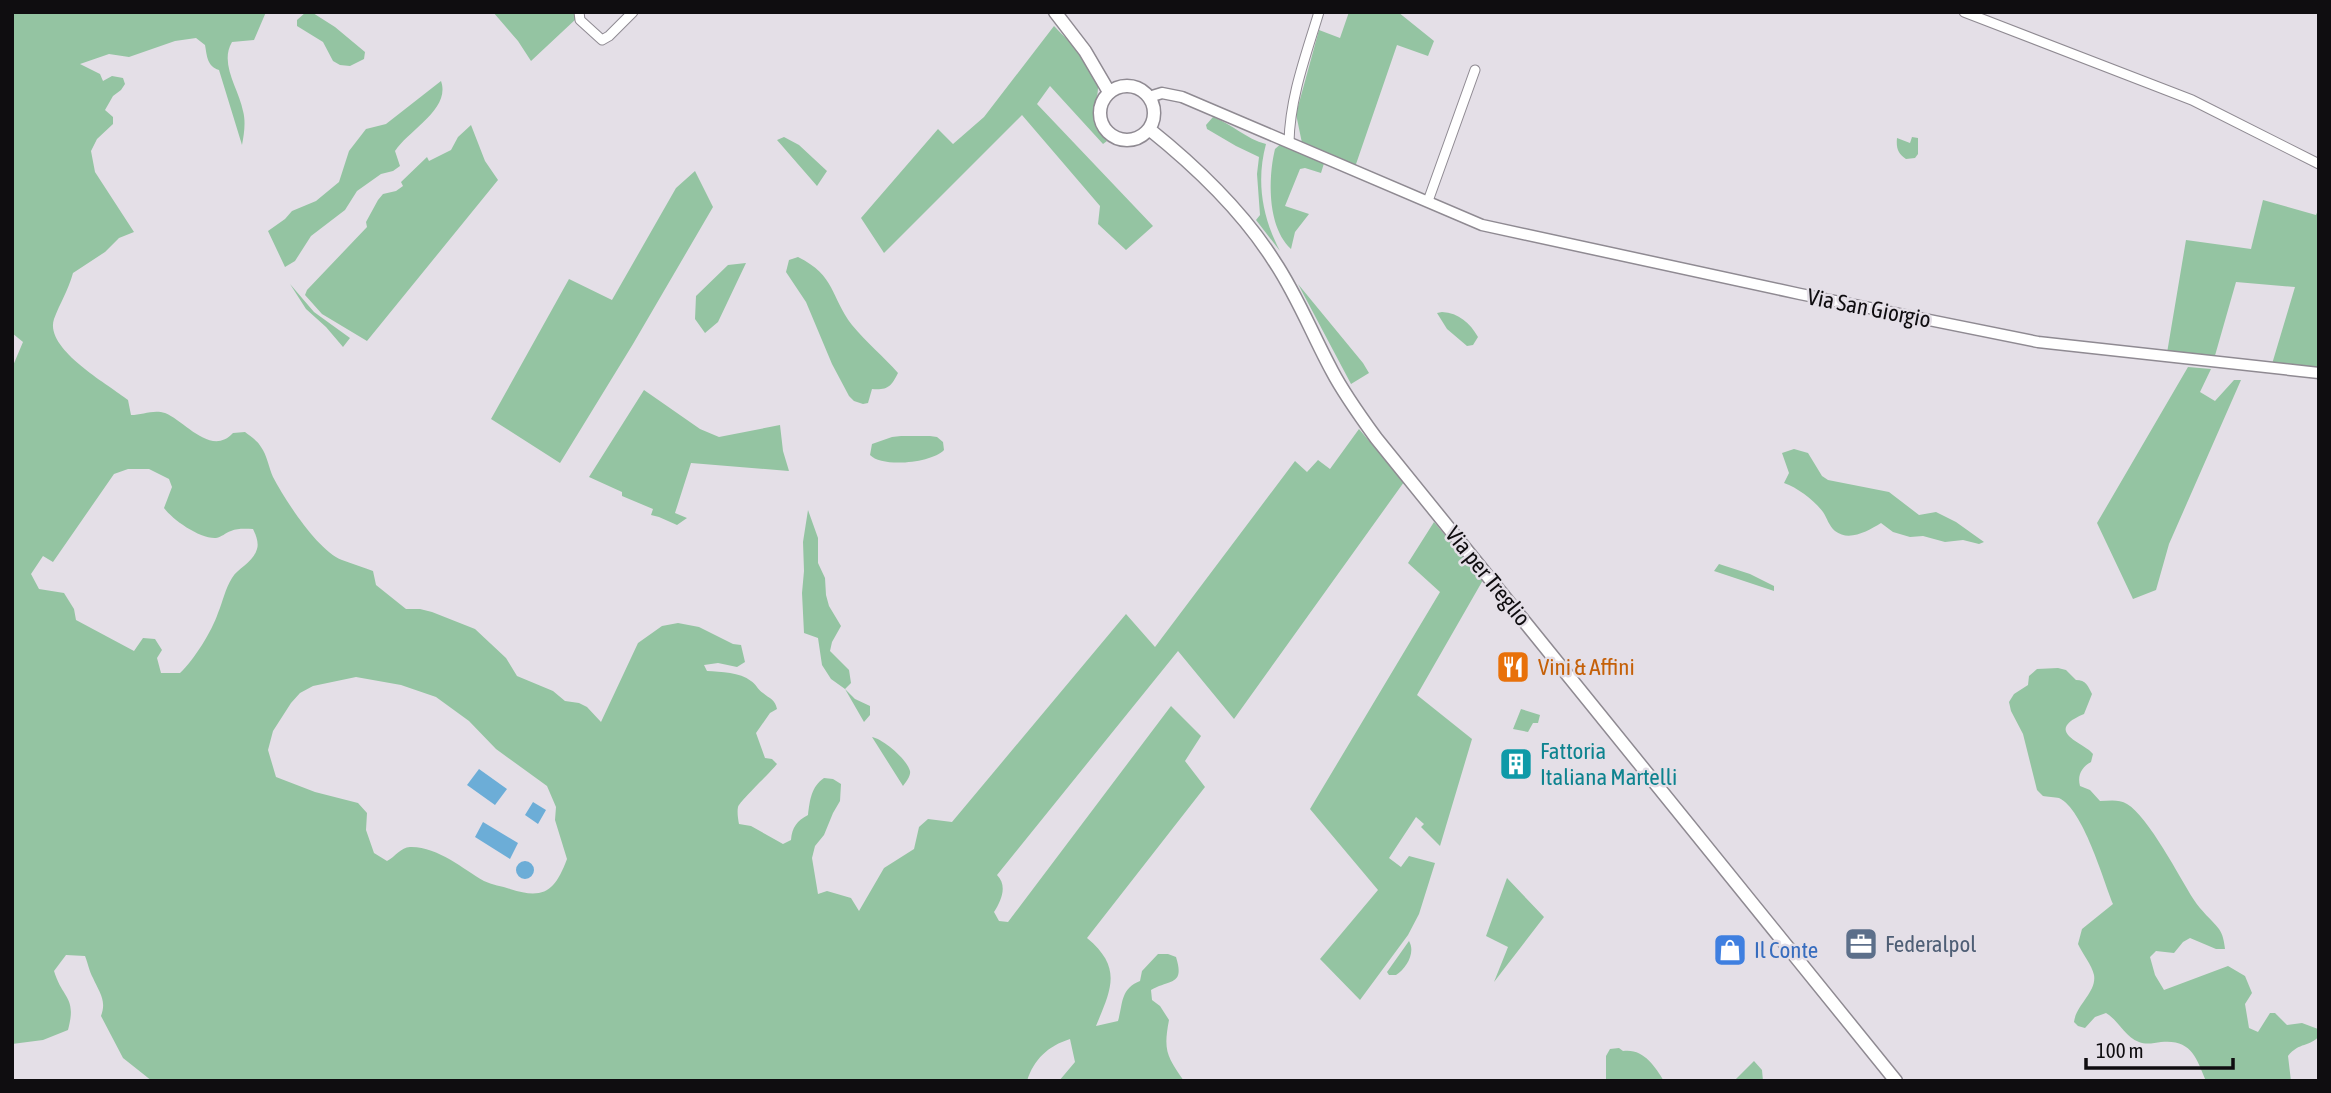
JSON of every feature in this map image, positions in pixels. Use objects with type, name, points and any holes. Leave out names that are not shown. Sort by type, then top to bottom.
[{"type":"main road","points":[[1055,12],[1085,51],[1109,92]]},
{"type":"main road","points":[[1121,86],[1134,86],[1149,97],[1154,110],[1149,129],[1143,135],[1127,140],[1111,135],[1101,122],[1099,114],[1109,92],[1121,86]]},
{"type":"main road","name":"Via per Treglio","points":[[1149,129],[1200,175],[1268,251],[1342,388],[1376,438],[1896,1081]]},
{"type":"street","points":[[579,12],[580,20],[602,40],[634,12]]},
{"type":"street","points":[[1289,142],[1294,97],[1319,12]]},
{"type":"street","points":[[1964,12],[2192,100],[2319,164]]},
{"type":"street","points":[[1428,201],[1475,70]]},
{"type":"street","name":"Via San Giorgio","points":[[1149,97],[1162,93],[1171,94],[1274,135],[1482,225],[2038,342],[2319,373]]},
{"type":"green space","points":[[12,12],[266,12],[254,40],[232,42],[229,50],[229,68],[244,115],[242,145],[219,70],[210,63],[205,45],[196,38],[175,41],[129,57],[109,54],[80,64],[100,74],[103,81],[112,76],[123,78],[125,84],[113,96],[105,110],[113,117],[113,124],[97,139],[91,151],[95,172],[134,232],[119,238],[105,252],[73,273],[54,319],[53,330],[59,342],[80,365],[128,400],[131,415],[165,413],[198,435],[216,441],[233,433],[245,432],[263,450],[273,477],[294,511],[313,536],[333,555],[373,571],[376,585],[406,609],[432,612],[475,629],[506,658],[517,676],[553,691],[565,701],[587,707],[601,722],[638,643],[662,626],[678,623],[699,627],[733,644],[741,645],[745,662],[737,667],[718,663],[704,665],[707,671],[747,678],[774,701],[777,709],[770,713],[756,733],[765,758],[772,759],[777,764],[738,807],[739,824],[751,826],[783,844],[791,840],[796,825],[808,815],[816,785],[824,778],[841,784],[840,801],[824,835],[815,846],[812,858],[818,894],[827,891],[851,898],[859,911],[884,868],[914,849],[919,827],[928,819],[952,822],[1126,614],[1155,647],[1295,461],[1307,472],[1318,460],[1330,469],[1359,429],[1404,482],[1234,719],[1178,651],[997,875],[1003,889],[994,912],[999,921],[1008,922],[1171,706],[1201,736],[1185,761],[1205,787],[1087,938],[1106,959],[1110,969],[1109,990],[1096,1026],[1118,1021],[1126,993],[1140,981],[1142,971],[1158,954],[1176,957],[1179,973],[1177,977],[1151,990],[1152,1000],[1160,1006],[1169,1020],[1166,1039],[1168,1053],[1184,1081],[1059,1081],[1075,1062],[1070,1039],[1043,1054],[1027,1081],[152,1081],[123,1058],[101,1016],[103,1001],[85,956],[66,955],[54,971],[70,1004],[68,1030],[43,1040],[12,1044],[12,368],[23,342],[12,333]],"holes":[[[128,469],[149,469],[169,479],[172,487],[164,508],[195,532],[216,538],[234,530],[253,529],[257,539],[255,554],[232,578],[207,636],[180,673],[161,673],[157,658],[162,650],[155,639],[143,638],[134,651],[76,620],[74,609],[64,593],[39,589],[31,574],[43,556],[53,562],[114,474]],[[356,677],[401,685],[436,697],[469,721],[496,749],[547,786],[556,807],[555,820],[567,859],[553,885],[540,893],[522,892],[484,881],[440,854],[420,848],[404,849],[387,861],[374,853],[366,830],[367,813],[358,803],[315,792],[276,777],[268,750],[273,731],[291,703],[300,693],[313,686]]]},
{"type":"green space","points":[[306,12],[313,13],[335,27],[365,52],[364,59],[350,66],[333,61],[323,42],[297,26],[297,20]]},
{"type":"green space","points":[[493,12],[577,12],[577,18],[531,61]]},
{"type":"green space","points":[[1349,12],[1398,12],[1434,41],[1428,56],[1397,45],[1355,167],[1302,143],[1296,114],[1319,30],[1340,38]]},
{"type":"green space","points":[[1054,26],[1083,56],[1096,75],[1098,93],[1095,123],[1107,141],[1103,144],[1050,86],[1037,104],[1153,226],[1126,250],[1098,224],[1100,206],[1022,115],[884,253],[861,218],[938,129],[953,144],[984,117]]},
{"type":"green space","points":[[441,81],[440,101],[435,110],[395,151],[400,166],[381,174],[357,191],[345,210],[311,236],[295,261],[285,267],[268,231],[292,211],[316,201],[339,182],[349,151],[366,129],[386,124]]},
{"type":"green space","points":[[1213,117],[1266,144],[1261,172],[1262,199],[1280,251],[1256,220],[1260,215],[1257,174],[1259,157],[1207,129],[1206,125]]},
{"type":"green space","points":[[471,125],[485,161],[498,180],[367,341],[322,314],[305,295],[307,290],[367,227],[366,222],[383,194],[403,186],[401,182],[427,157],[429,161],[451,150],[458,137]]},
{"type":"green space","points":[[784,137],[799,145],[827,171],[817,186],[777,140]]},
{"type":"green space","points":[[1912,137],[1918,138],[1918,154],[1915,158],[1906,159],[1898,150],[1897,138],[1910,143]]},
{"type":"green space","points":[[1283,142],[1325,160],[1321,173],[1300,169],[1285,206],[1309,214],[1295,232],[1291,249],[1277,228],[1271,202],[1271,174],[1275,149]]},
{"type":"green space","points":[[695,171],[713,207],[560,463],[491,419],[569,279],[612,300],[676,188]]},
{"type":"green space","points":[[2263,200],[2316,215],[2319,208],[2319,368],[2272,364],[2295,287],[2236,282],[2214,359],[2167,353],[2186,240],[2251,249]]},
{"type":"green space","points":[[798,257],[826,279],[852,325],[898,373],[888,387],[872,389],[868,403],[854,401],[849,396],[832,364],[806,302],[786,272],[789,260]]},
{"type":"green space","points":[[746,263],[718,322],[705,333],[695,319],[696,296],[728,265]]},
{"type":"green space","points":[[290,284],[314,312],[350,338],[343,347],[306,309]]},
{"type":"green space","points":[[1298,284],[1363,363],[1369,373],[1351,384]]},
{"type":"green space","points":[[1437,313],[1454,314],[1468,323],[1478,337],[1473,345],[1467,346],[1447,329]]},
{"type":"green space","points":[[2188,367],[2211,369],[2200,392],[2215,401],[2234,380],[2241,380],[2169,544],[2156,590],[2133,599],[2097,523]]},
{"type":"green space","points":[[644,390],[700,429],[719,437],[780,425],[789,471],[691,463],[675,513],[687,518],[677,525],[651,515],[653,509],[622,496],[622,492],[589,477]]},
{"type":"green space","points":[[901,436],[937,437],[943,442],[944,450],[918,461],[896,463],[885,462],[870,455],[872,444]]},
{"type":"green space","points":[[1794,449],[1808,453],[1822,476],[1828,480],[1889,492],[1919,515],[1936,512],[1956,522],[1984,542],[1945,542],[1923,536],[1910,537],[1893,532],[1881,523],[1858,534],[1840,534],[1833,529],[1815,503],[1784,483],[1789,473],[1782,453]]},
{"type":"green space","points":[[808,510],[818,538],[818,563],[825,578],[829,606],[841,626],[830,651],[849,670],[851,683],[845,689],[831,679],[822,665],[818,638],[804,633],[803,542]]},
{"type":"green space","points":[[1434,522],[1483,580],[1417,695],[1472,739],[1440,846],[1421,827],[1424,824],[1416,817],[1389,858],[1401,867],[1409,856],[1435,863],[1419,914],[1408,935],[1360,1000],[1320,959],[1378,890],[1310,809],[1440,592],[1408,563]]},
{"type":"green space","points":[[1719,564],[1750,574],[1774,586],[1774,591],[1714,571]]},
{"type":"green space","points":[[2058,668],[2084,682],[2092,694],[2084,714],[2066,726],[2070,737],[2093,754],[2091,762],[2081,772],[2080,786],[2090,790],[2100,801],[2121,801],[2135,811],[2154,834],[2197,904],[2222,936],[2225,949],[2216,949],[2190,938],[2174,953],[2156,951],[2150,957],[2155,975],[2164,990],[2228,966],[2245,976],[2252,993],[2245,1004],[2249,1028],[2258,1032],[2270,1013],[2275,1013],[2287,1025],[2302,1023],[2318,1029],[2319,1036],[2316,1039],[2288,1056],[2291,1081],[2206,1081],[2191,1051],[2179,1043],[2139,1042],[2106,1013],[2095,1017],[2085,1028],[2074,1022],[2094,981],[2091,967],[2078,944],[2082,929],[2113,904],[2091,846],[2076,816],[2059,798],[2043,796],[2037,790],[2023,734],[2009,702],[2014,694],[2028,685],[2029,676],[2037,669]]},
{"type":"green space","points":[[845,689],[855,699],[870,706],[870,715],[864,722]]},
{"type":"green space","points":[[1521,709],[1540,715],[1538,723],[1533,723],[1528,732],[1513,729]]},
{"type":"green space","points":[[872,737],[894,750],[908,766],[910,775],[903,786]]},
{"type":"green space","points":[[1507,878],[1544,917],[1494,982],[1508,947],[1486,936]]},
{"type":"green space","points":[[1409,941],[1411,955],[1406,965],[1396,975],[1389,975],[1387,972]]},
{"type":"green space","points":[[1619,1048],[1642,1055],[1664,1081],[1606,1081],[1606,1056],[1610,1049]]},
{"type":"green space","points":[[1754,1061],[1762,1070],[1763,1081],[1734,1081]]},
{"type":"water","points":[[479,769],[507,789],[495,805],[467,785]]},
{"type":"water","points":[[533,802],[546,810],[538,824],[525,815]]},
{"type":"water","points":[[483,822],[518,843],[510,859],[475,837]]},
{"type":"water","points":[[525,861],[531,864],[534,870],[531,876],[525,879],[519,876],[516,870],[519,864]]},
{"type":"place","name":"Vini & Affini","points":[[1513,667]]},
{"type":"place","name":"Fattoria Italiana Martelli","points":[[1516,764]]},
{"type":"place","name":"Federalpol","points":[[1861,944]]},
{"type":"place","name":"Il Conte","points":[[1730,950]]}]
